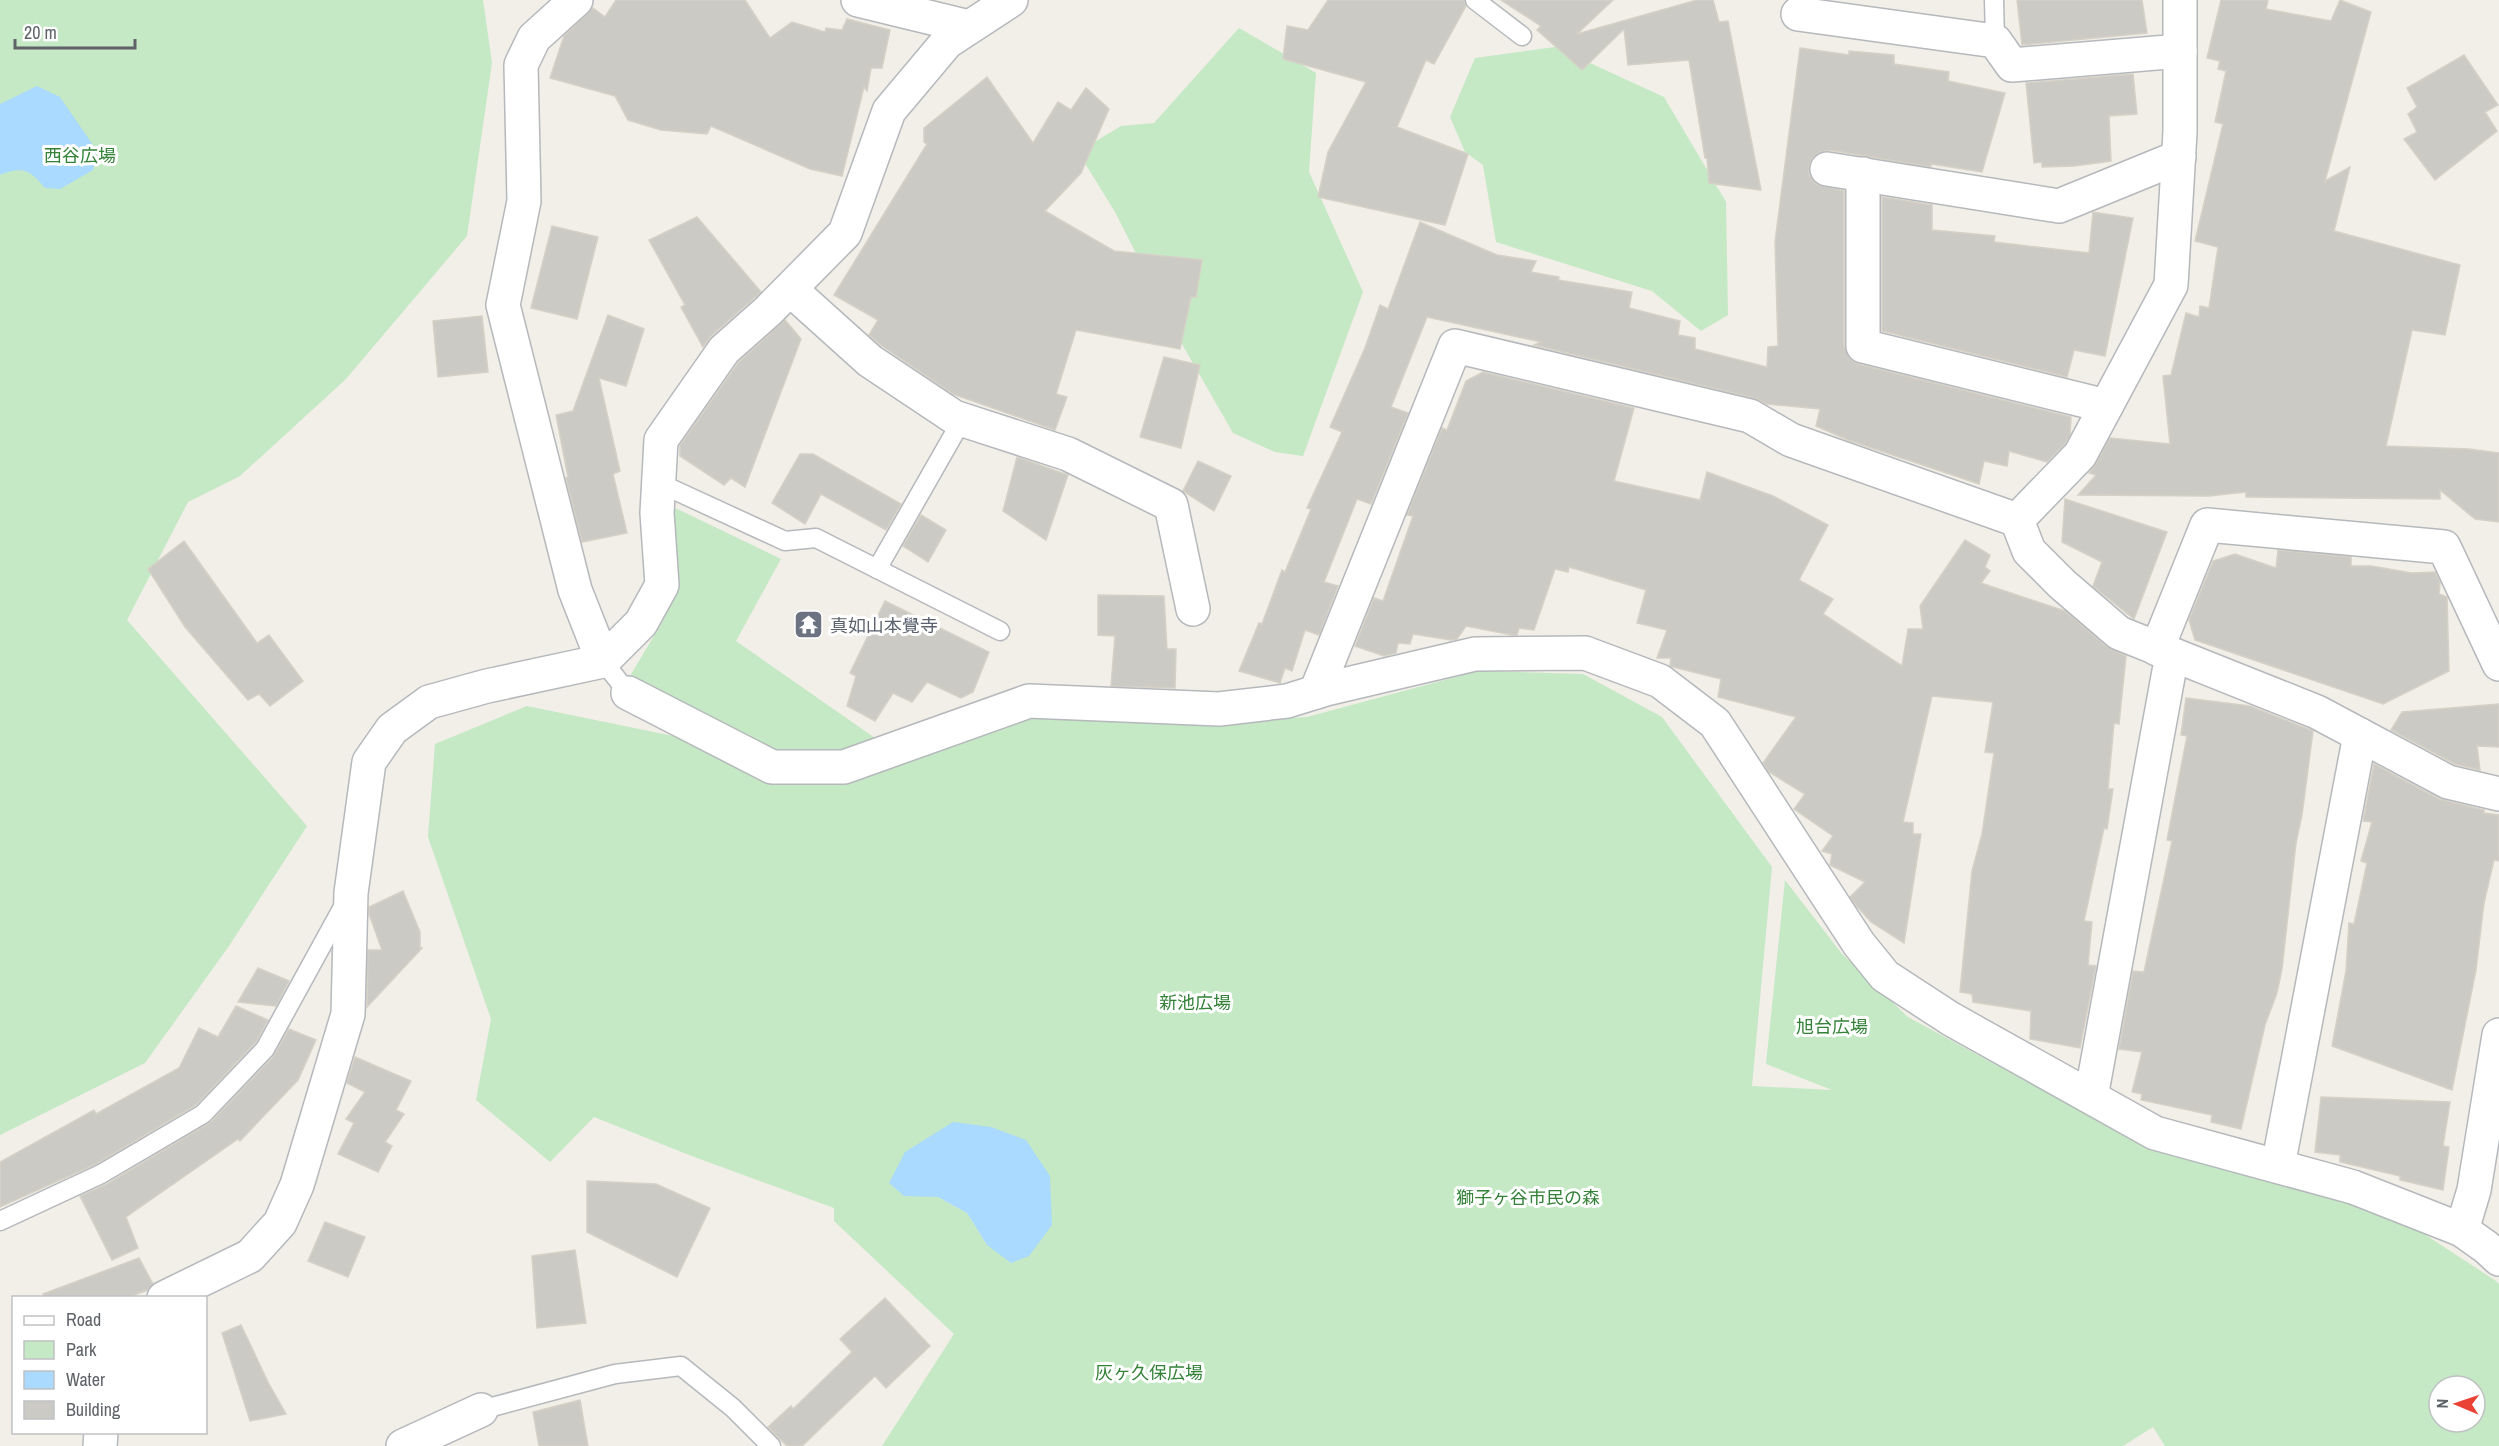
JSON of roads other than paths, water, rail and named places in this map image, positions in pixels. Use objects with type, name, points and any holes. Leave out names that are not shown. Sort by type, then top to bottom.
[{"type":"street","points":[[576,0],[534,38],[521,65],[524,201],[503,305],[575,590],[603,661]]},
{"type":"street","points":[[858,0],[969,27]]},
{"type":"street","points":[[168,1296],[250,1256],[280,1223],[297,1185],[348,1014],[351,893],[369,762],[392,729],[429,702],[487,686],[603,661],[641,623],[662,585],[657,513],[661,440],[724,350],[790,289],[844,233],[889,111],[947,42],[1011,0]]},
{"type":"street","points":[[2017,519],[2080,455],[2171,285],[2179,157],[2180,0]]},
{"type":"street","points":[[1798,14],[1995,41],[2012,65],[2180,51]]},
{"type":"street","points":[[1827,169],[2059,206],[2179,157]]},
{"type":"street","points":[[1863,174],[1863,346],[2106,406]]},
{"type":"street","points":[[790,289],[870,361],[954,417],[1068,454],[1171,505],[1193,609]]},
{"type":"street","points":[[1316,692],[1455,346],[1750,416],[1791,440],[2017,519],[2030,551],[2062,584],[2119,633],[2317,712],[2448,782],[2499,794]]},
{"type":"street","points":[[2091,1097],[2164,652],[2207,525],[2444,547],[2499,664]]},
{"type":"street","points":[[628,693],[772,767],[844,767],[1029,701],[1219,709],[1287,701],[1475,654],[1585,653],[1660,681],[1715,723],[1859,944],[1885,976],[1951,1019],[2155,1133],[2353,1187],[2462,1230],[2499,1259]]},
{"type":"street","points":[[2278,1166],[2360,735]]},
{"type":"street","points":[[2462,1230],[2474,1190],[2499,1035]]},
{"type":"street","points":[[403,1446],[481,1410]]},
{"type":"lane","points":[[1475,0],[1522,36]]},
{"type":"lane","points":[[1994,0],[1995,41]]},
{"type":"lane","points":[[877,569],[962,420]]},
{"type":"lane","points":[[659,483],[785,541],[816,538],[1000,631]]},
{"type":"lane","points":[[603,661],[628,693]]},
{"type":"lane","points":[[0,1221],[101,1174],[203,1114],[265,1049],[351,893]]},
{"type":"lane","points":[[481,1410],[615,1374],[681,1366],[733,1408],[771,1446]]},
{"type":"water","points":[[37,86],[60,97],[97,151],[93,170],[60,189],[45,188],[26,171],[20,170],[0,175],[0,104]]},
{"type":"water","points":[[953,1122],[991,1127],[1026,1140],[1050,1176],[1052,1225],[1029,1256],[1011,1263],[987,1245],[967,1213],[938,1197],[904,1196],[889,1183],[905,1152]]},
{"type":"place","name":"真如山本覺寺","points":[[809,625]]},
{"type":"park label","name":"西谷広場","points":[[80,155]]},
{"type":"park label","name":"新池広場","points":[[1195,1002]]},
{"type":"park label","name":"旭台広場","points":[[1832,1026]]},
{"type":"park label","name":"獅子ヶ谷市民の森","points":[[1528,1197]]},
{"type":"park label","name":"灰ヶ久保広場","points":[[1149,1372]]}]
